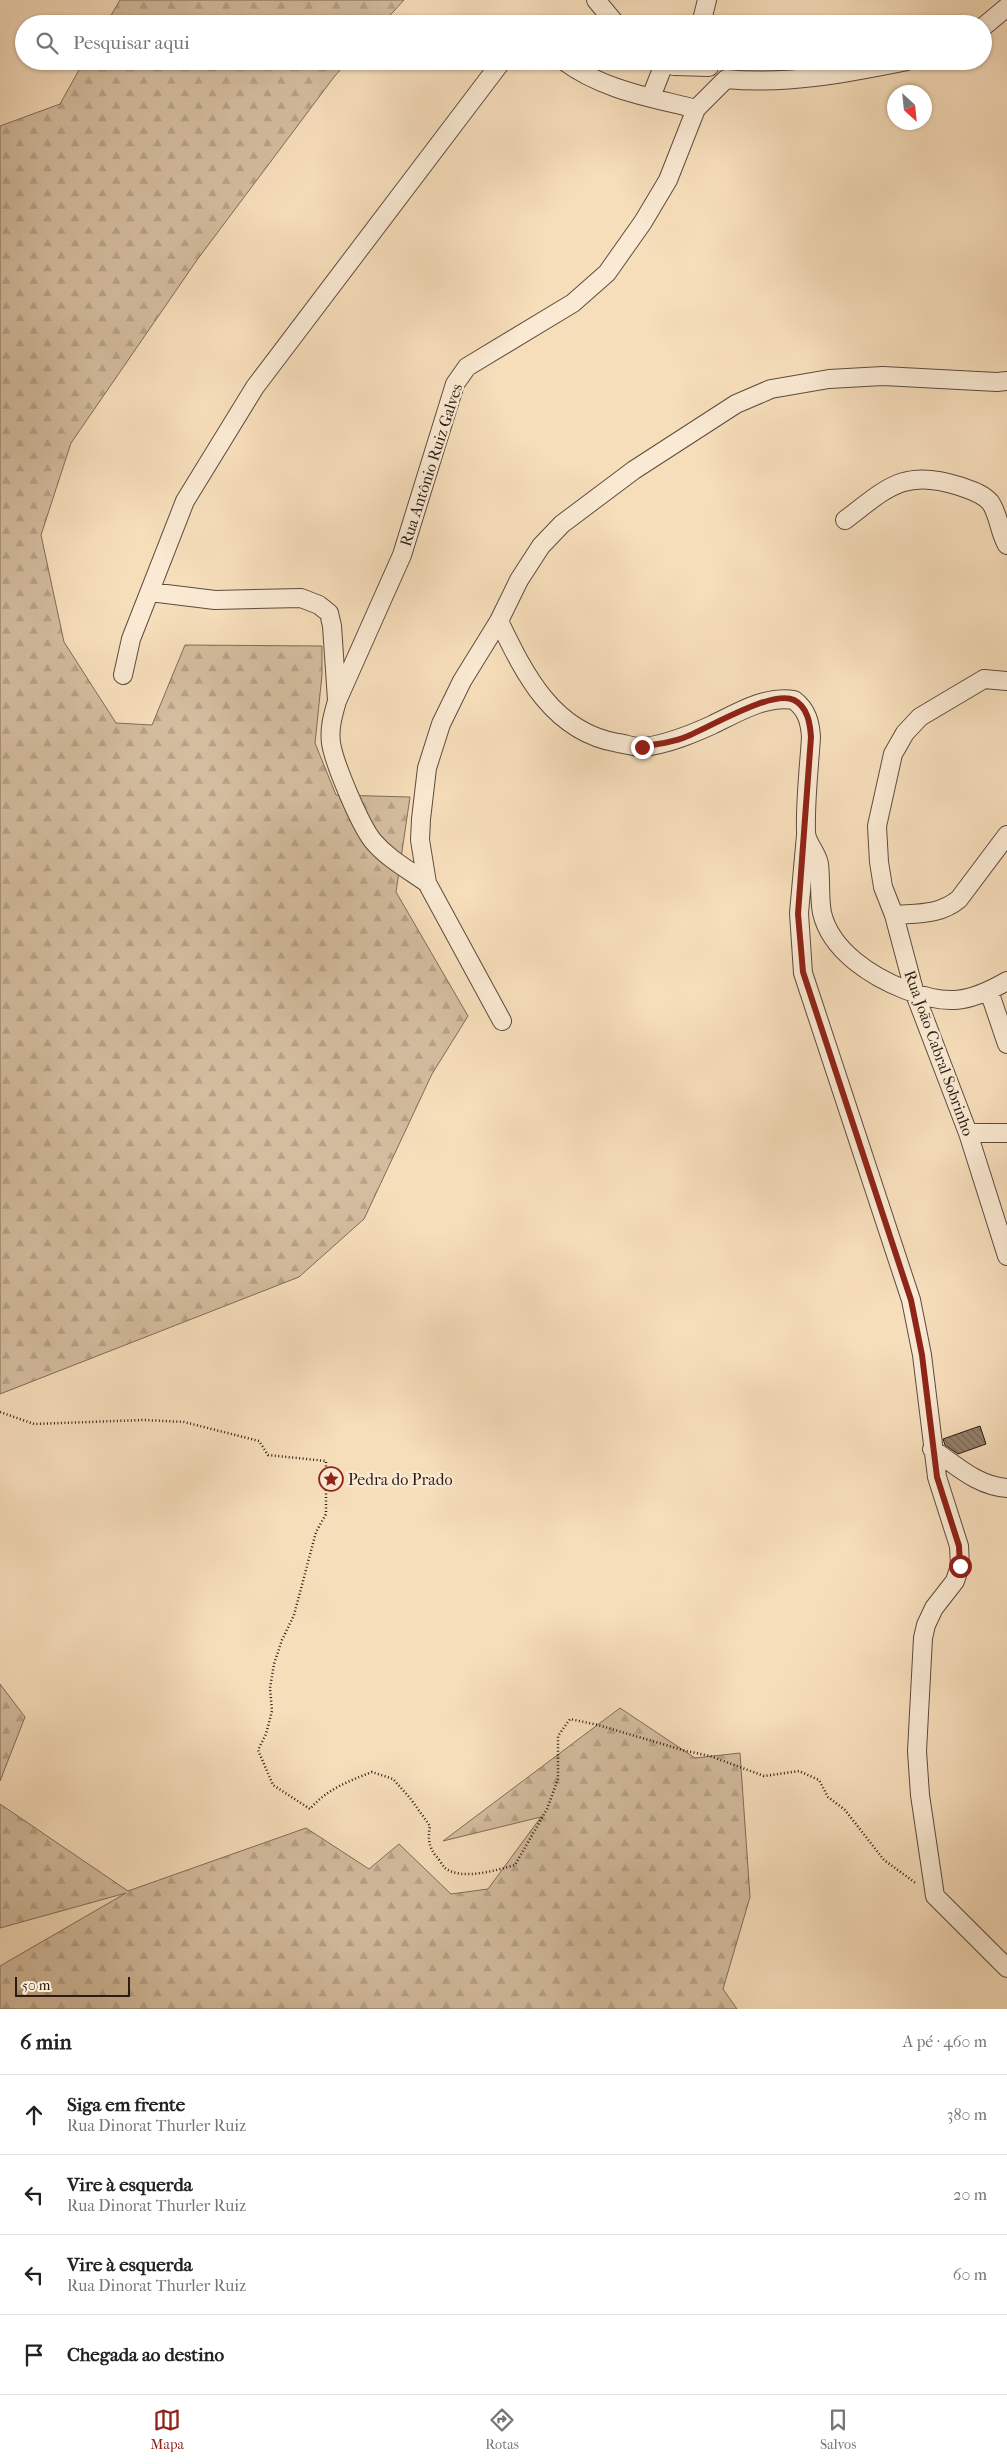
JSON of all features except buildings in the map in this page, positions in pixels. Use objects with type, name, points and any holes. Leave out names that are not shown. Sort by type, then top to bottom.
[{"type":"street","points":[[596,0],[608,15]]},
{"type":"street","points":[[703,15],[707,0]]},
{"type":"street","points":[[992,20],[1007,7]]},
{"type":"street","points":[[123,675],[131,639],[185,501],[255,386],[495,70]]},
{"type":"street","points":[[576,70],[624,92],[696,109]]},
{"type":"street","points":[[651,97],[659,70]]},
{"type":"street","points":[[715,70],[726,79],[762,82],[816,77],[856,70]]},
{"type":"street","name":"Rua Antônio Ruiz Galves","points":[[427,883],[389,857],[372,840],[360,819],[337,764],[331,743],[331,721],[337,702],[402,555],[455,384],[467,367],[573,303],[607,273],[643,222],[668,180],[696,109],[726,79]]},
{"type":"street","points":[[502,1021],[427,883],[420,840],[427,768],[441,724],[458,690],[499,621],[519,580],[541,546],[562,524],[634,470],[736,404],[771,389],[829,379],[883,376],[997,382],[1007,380]]},
{"type":"street","points":[[845,520],[884,491],[906,480],[934,480],[973,491],[986,498],[996,513],[1007,545]]},
{"type":"street","points":[[150,592],[215,600],[301,598],[319,604],[329,613],[332,626],[333,671],[337,702]]},
{"type":"street","points":[[499,621],[523,670],[547,702],[574,728],[606,741],[642,747],[682,738],[742,710],[776,698],[794,700],[805,711],[810,722],[811,737],[806,835],[798,914],[803,972],[911,1300],[922,1355],[932,1449],[937,1477],[959,1546],[960,1566],[956,1581],[934,1608],[926,1625],[923,1638],[917,1751],[920,1795],[935,1896],[1007,1968]]},
{"type":"street","name":"Rua João Cabral Sobrinho","points":[[1006,1248],[968,1133],[915,994],[894,915],[883,887],[879,862],[877,826],[893,754],[905,733],[920,716],[984,679],[1007,681]]},
{"type":"street","points":[[806,835],[818,862],[822,912],[828,929],[838,944],[868,971],[885,982],[915,994],[943,1002],[967,999],[990,992],[1007,981]]},
{"type":"street","points":[[894,915],[934,912],[953,904],[959,899],[1007,835]]},
{"type":"street","points":[[990,992],[1007,1044]]},
{"type":"street","points":[[968,1133],[1007,1133]]},
{"type":"street","points":[[932,1449],[978,1480],[994,1487],[1007,1488]]},
{"type":"path","points":[[0,1412],[34,1424],[144,1420],[184,1422],[259,1441],[268,1455],[326,1461],[326,1514],[316,1532],[294,1615],[282,1640],[274,1664],[270,1688],[272,1711],[266,1734],[258,1750],[273,1785],[310,1809],[318,1800],[339,1786],[372,1772],[393,1779],[410,1798],[430,1826],[428,1838],[433,1852],[446,1869],[464,1874],[487,1873],[515,1865],[529,1843],[550,1801],[558,1779],[558,1736],[570,1720],[598,1725],[686,1752],[710,1756],[764,1776],[799,1771],[819,1780],[828,1797],[845,1810],[884,1860],[935,1896]]},
{"type":"green space","points":[[120,0],[404,0],[390,15],[111,15]]},
{"type":"green space","points":[[79,70],[340,70],[197,260],[71,443],[41,535],[64,642],[116,723],[152,725],[185,645],[322,646],[322,675],[315,743],[336,795],[410,797],[396,892],[468,1016],[432,1074],[364,1219],[299,1277],[0,1394],[0,126],[60,104]]},
{"type":"green space","points":[[0,1684],[25,1717],[0,1781]]},
{"type":"green space","points":[[620,1708],[695,1758],[740,1753],[750,1897],[723,1989],[737,2009],[0,2009],[0,1966],[126,1893],[0,1928],[0,1804],[128,1891],[306,1828],[369,1869],[399,1844],[451,1894],[488,1889],[541,1817],[443,1841]]},
{"type":"place","name":"Pedra do Prado","points":[[331,1479]]},
{"type":"route","points":[[642,747],[682,738],[742,710],[776,698],[794,700],[805,711],[810,722],[811,737],[806,835],[798,914],[803,972],[830,1061],[911,1300],[922,1355],[928,1419],[937,1477],[959,1546],[960,1566]]}]
